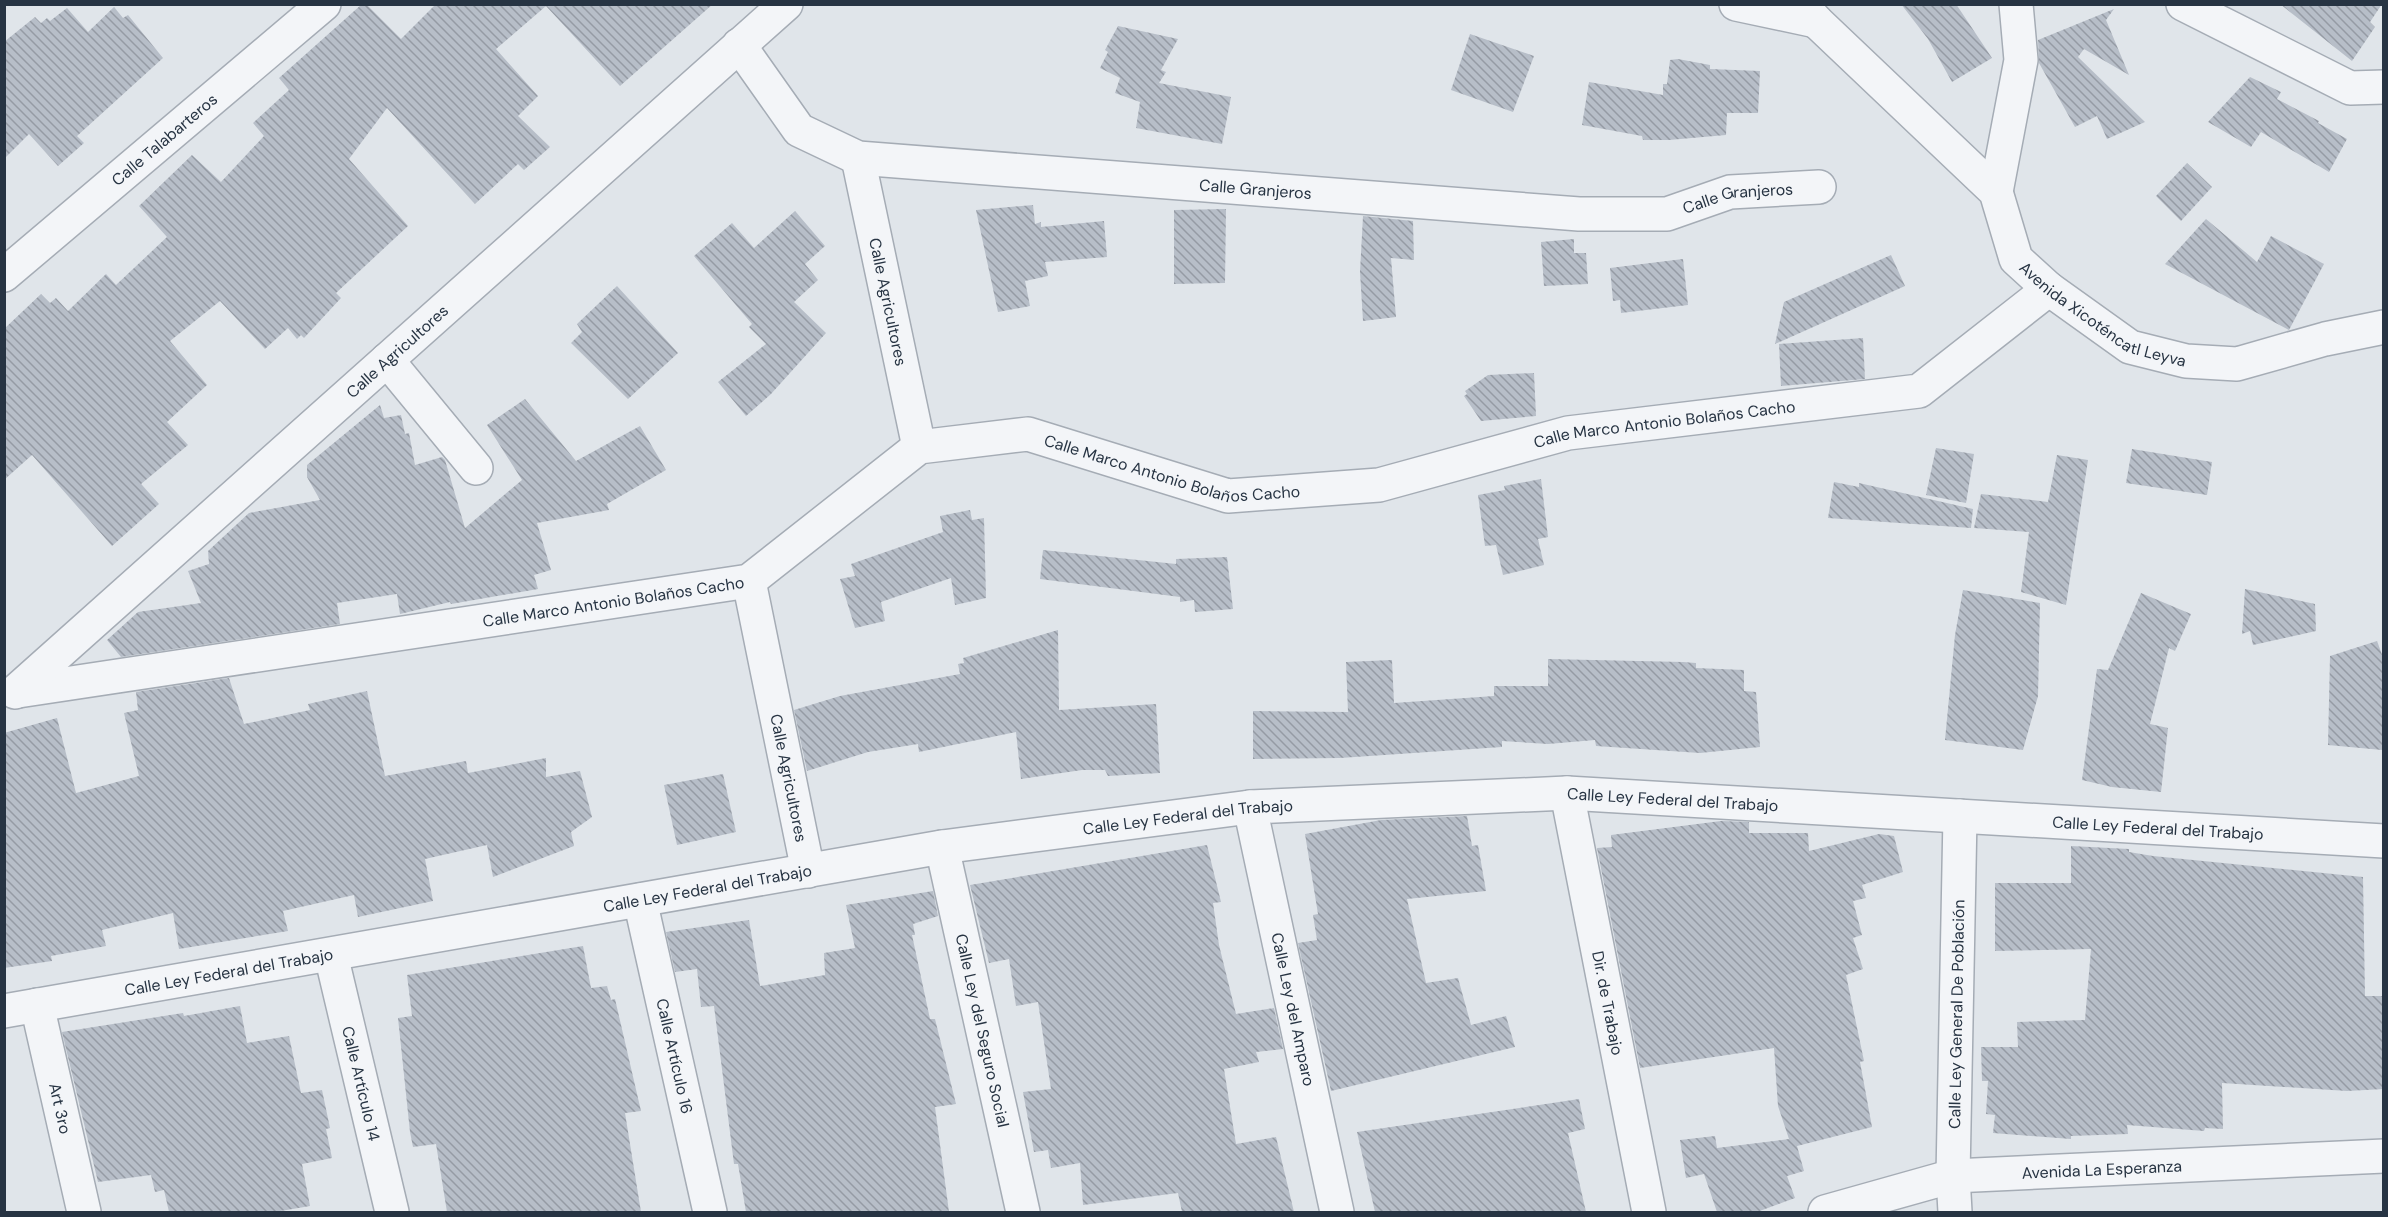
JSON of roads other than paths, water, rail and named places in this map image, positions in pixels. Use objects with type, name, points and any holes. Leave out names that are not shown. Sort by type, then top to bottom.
[{"type":"street","name":"Calle Talabarteros","points":[[4,275],[324,4]]},
{"type":"street","name":"Calle Agricultores","points":[[11,692],[786,4]]},
{"type":"street","points":[[1736,4],[1809,13]]},
{"type":"street","points":[[1996,192],[2021,60],[2016,4]]},
{"type":"street","points":[[2183,4],[2350,88],[2384,87]]},
{"type":"street","name":"Avenida Xicoténcatl Leyva","points":[[1809,13],[1996,192],[2016,259],[2049,289],[2130,347],[2186,361],[2237,364],[2325,339],[2384,327]]},
{"type":"street","name":"Calle Granjeros","points":[[739,45],[799,130],[858,158],[1579,214],[1667,214],[1730,192],[1819,187]]},
{"type":"street","name":"Calle Agricultores","points":[[858,158],[919,447]]},
{"type":"street","name":"Calle Marco Antonio Bolaños Cacho","points":[[11,692],[749,581],[919,447],[1028,435],[1228,496],[1379,484],[1568,433],[1918,391],[2049,289]]},
{"type":"street","points":[[387,360],[476,468]]},
{"type":"street","name":"Calle Agricultores","points":[[749,581],[808,871]]},
{"type":"street","name":"Calle Ley Federal del Trabajo","points":[[4,1011],[331,956],[942,847],[1250,807],[1567,793],[2384,841]]},
{"type":"street","name":"Dir. de Trabajo","points":[[1567,793],[1649,1212]]},
{"type":"street","name":"Calle Ley del Amparo","points":[[1250,807],[1337,1212]]},
{"type":"street","name":"Calle Ley General De Población","points":[[1955,1212],[1953,1176],[1960,816]]},
{"type":"street","name":"Calle Ley del Seguro Social","points":[[942,847],[1023,1212]]},
{"type":"street","name":"Calle Artículo 16","points":[[640,900],[710,1212]]},
{"type":"street","name":"Calle Artículo 14","points":[[331,956],[392,1212]]},
{"type":"street","name":"Art 3ro","points":[[37,1005],[84,1212]]},
{"type":"street","name":"Avenida La Esperanza","points":[[1825,1212],[1953,1176],[2384,1156]]}]
